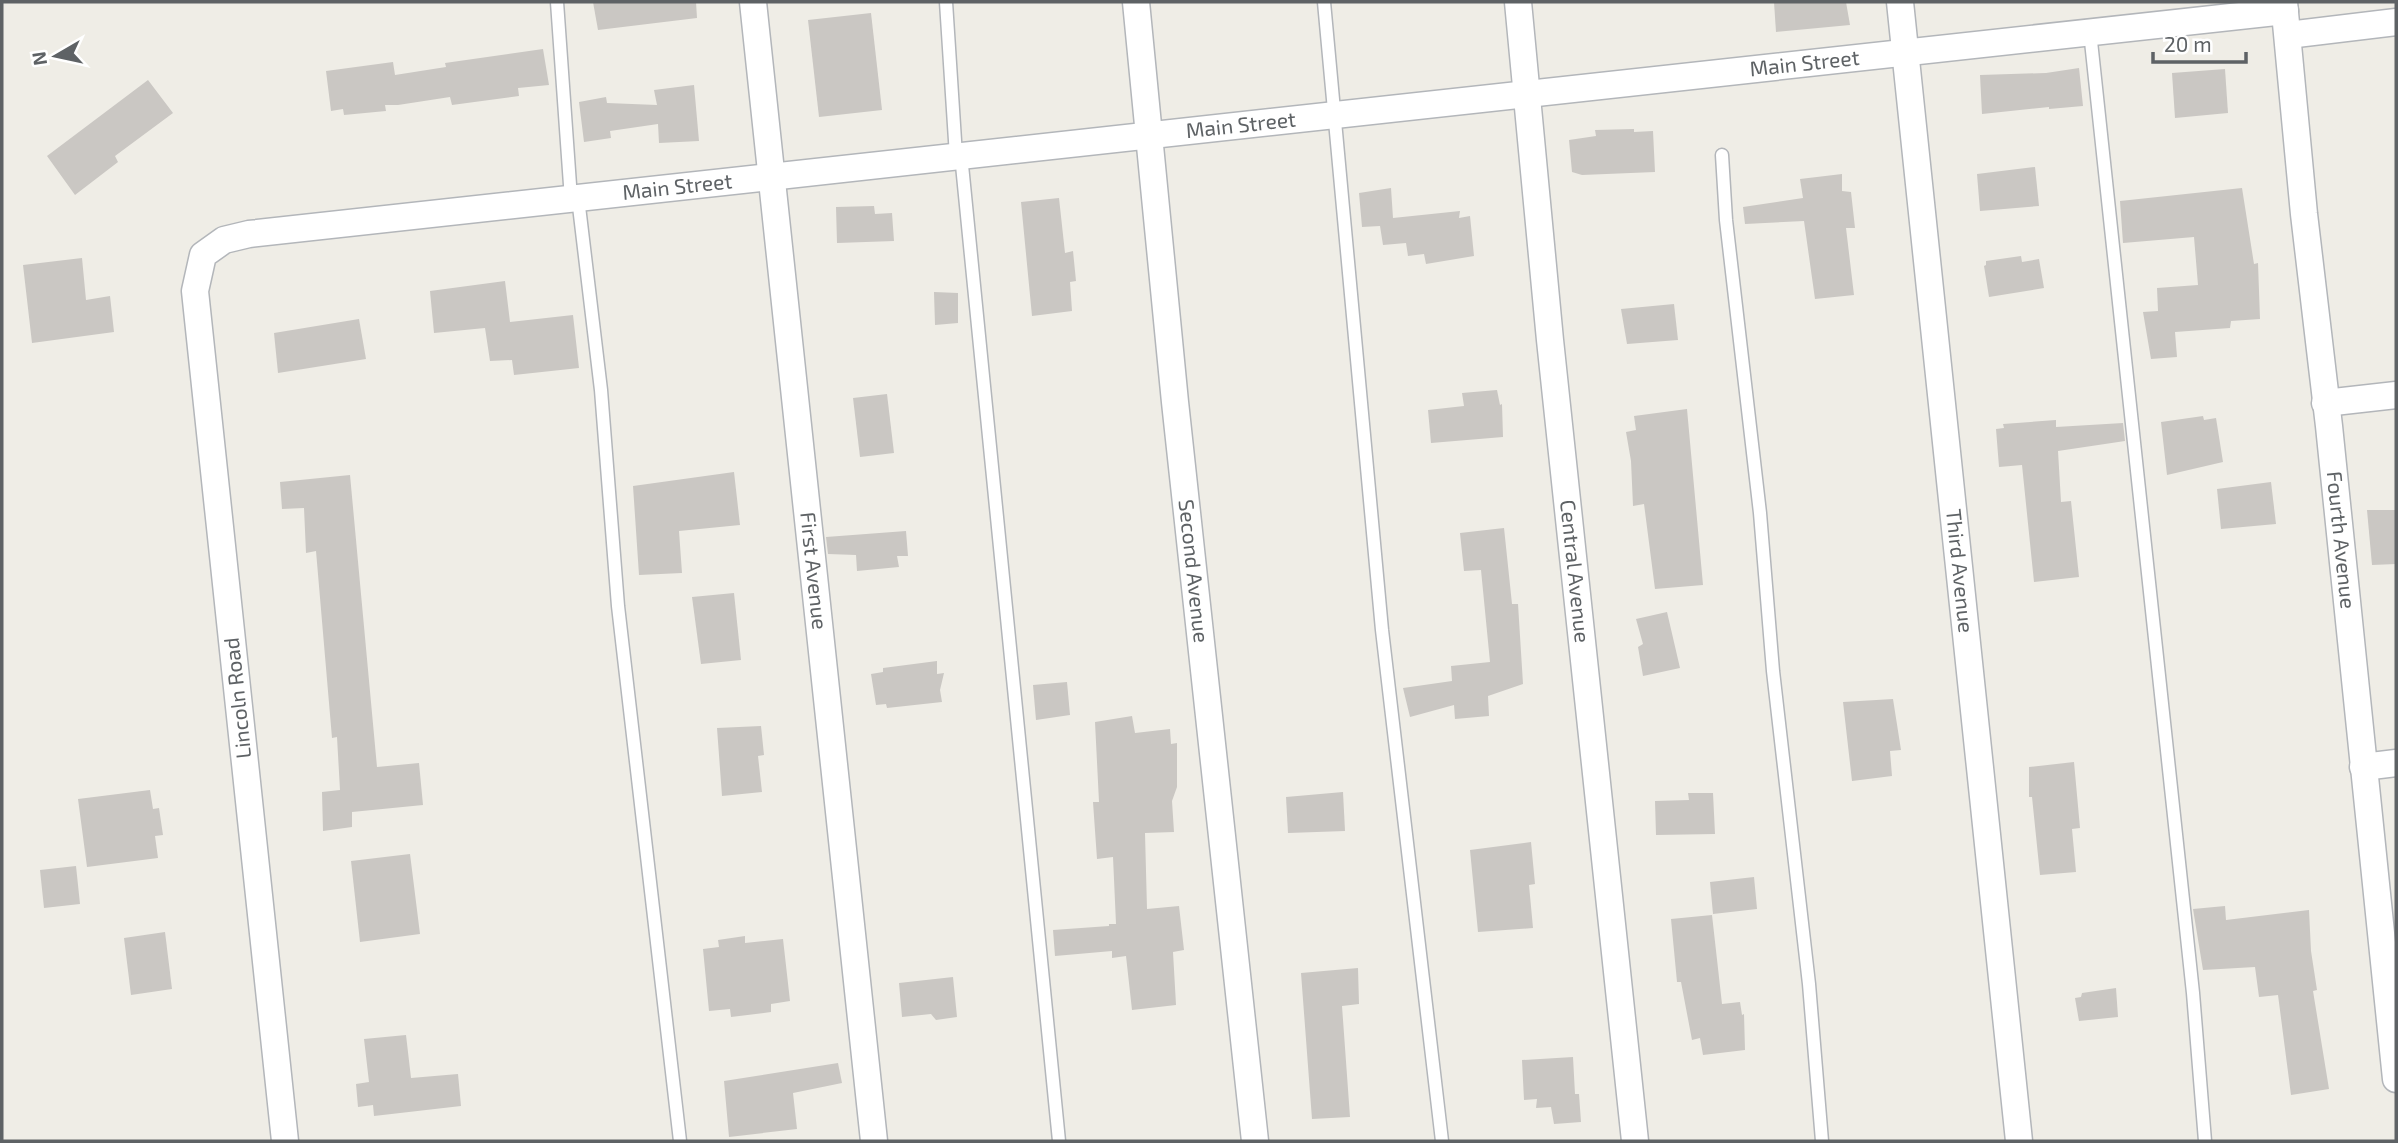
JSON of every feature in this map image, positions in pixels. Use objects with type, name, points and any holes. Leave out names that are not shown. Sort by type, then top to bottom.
[{"type":"street","name":"First Avenue","points":[[753,2],[873,1141]]},
{"type":"street","name":"Second Avenue","points":[[1136,2],[1175,402],[1255,1141]]},
{"type":"street","name":"Central Avenue","points":[[1518,2],[1550,340],[1635,1141]]},
{"type":"street","name":"Third Avenue","points":[[1900,2],[2020,1141]]},
{"type":"street","name":"Main Street","points":[[203,255],[224,240],[249,234],[2090,32],[2285,16],[2396,22]]},
{"type":"street","name":"Fourth Avenue","points":[[2285,16],[2396,1079]]},
{"type":"street","name":"Lincoln Road","points":[[203,255],[195,291],[285,1141]]},
{"type":"street","points":[[2325,403],[2396,395]]},
{"type":"street","points":[[2362,767],[2396,763]]},
{"type":"lane","points":[[557,2],[574,198],[601,390],[618,606],[680,1141]]},
{"type":"lane","points":[[946,2],[959,156],[1059,1141]]},
{"type":"lane","points":[[1324,2],[1382,630],[1442,1141]]},
{"type":"lane","points":[[2090,32],[2193,993],[2205,1141]]},
{"type":"lane","points":[[1722,155],[1726,220],[1760,513],[1773,671],[1809,984],[1822,1141]]},
{"type":"building","points":[[593,2],[696,2],[697,18],[598,30]]},
{"type":"building","points":[[1774,2],[1846,2],[1850,25],[1776,32]]},
{"type":"building","points":[[871,13],[882,110],[819,117],[808,20]]},
{"type":"building","points":[[543,49],[549,85],[518,88],[519,96],[452,105],[450,97],[385,105],[386,111],[344,115],[343,109],[331,111],[326,71],[393,62],[395,75],[446,67],[445,63]]},
{"type":"building","points":[[2079,68],[2083,106],[1982,114],[1980,75],[2046,73]]},
{"type":"building","points":[[2225,69],[2228,113],[2175,118],[2172,73]]},
{"type":"building","points":[[148,80],[173,113],[115,156],[118,162],[75,195],[47,156]]},
{"type":"building","points":[[694,85],[699,141],[659,143],[658,124],[610,131],[611,138],[584,142],[579,102],[606,97],[607,103],[657,105],[654,90]]},
{"type":"building","points":[[1634,129],[1634,132],[1653,131],[1655,172],[1582,175],[1572,172],[1569,140],[1596,136],[1595,130]]},
{"type":"building","points":[[2035,167],[2039,206],[1980,211],[1977,174]]},
{"type":"building","points":[[1842,174],[1842,191],[1851,192],[1855,228],[1846,228],[1854,295],[1815,299],[1804,221],[1745,224],[1743,207],[1803,198],[1800,179]]},
{"type":"building","points":[[1391,188],[1393,218],[1460,211],[1459,218],[1470,216],[1474,256],[1426,264],[1424,254],[1408,256],[1406,243],[1383,245],[1380,226],[1362,227],[1359,193]]},
{"type":"building","points":[[2242,188],[2254,264],[2258,263],[2260,319],[2231,321],[2230,328],[2175,332],[2177,357],[2151,359],[2143,312],[2158,311],[2157,288],[2198,285],[2194,237],[2123,243],[2120,201]]},
{"type":"building","points":[[1059,198],[1065,253],[1073,251],[1076,281],[1070,282],[1072,311],[1032,316],[1021,202]]},
{"type":"building","points":[[874,206],[875,214],[892,213],[894,241],[837,243],[836,207]]},
{"type":"building","points":[[2021,256],[2022,262],[2039,259],[2044,288],[1989,297],[1984,266],[1986,261]]},
{"type":"building","points":[[82,258],[86,300],[110,296],[114,332],[32,343],[23,265]]},
{"type":"building","points":[[505,281],[510,322],[573,315],[579,368],[514,375],[512,360],[490,361],[485,328],[434,333],[430,291]]},
{"type":"building","points":[[934,292],[958,293],[958,323],[935,325]]},
{"type":"building","points":[[1674,304],[1678,340],[1627,344],[1621,309]]},
{"type":"building","points":[[359,319],[366,359],[278,373],[274,333]]},
{"type":"building","points":[[1497,390],[1500,405],[1502,404],[1503,437],[1431,443],[1428,410],[1464,406],[1462,393]]},
{"type":"building","points":[[887,394],[894,453],[860,457],[853,398]]},
{"type":"building","points":[[1687,409],[1703,585],[1655,589],[1644,504],[1633,506],[1631,461],[1626,432],[1636,430],[1634,416]]},
{"type":"building","points":[[2203,416],[2204,420],[2216,418],[2223,462],[2167,475],[2161,422]]},
{"type":"building","points":[[2056,420],[2056,427],[2123,423],[2125,441],[2058,451],[2061,502],[2071,501],[2079,577],[2034,582],[2022,465],[1999,467],[1996,429],[2004,428],[2003,424]]},
{"type":"building","points":[[734,472],[740,525],[679,531],[682,573],[639,575],[633,486]]},
{"type":"building","points":[[350,475],[377,767],[419,763],[423,805],[352,812],[352,827],[323,831],[322,792],[340,790],[337,737],[332,738],[316,551],[306,553],[304,508],[282,509],[280,482]]},
{"type":"building","points":[[2271,482],[2276,524],[2221,529],[2217,489]]},
{"type":"building","points":[[2367,510],[2396,510],[2396,564],[2372,565]]},
{"type":"building","points":[[1504,528],[1512,604],[1518,604],[1523,684],[1488,696],[1489,716],[1455,719],[1454,705],[1410,717],[1403,688],[1452,681],[1451,666],[1490,662],[1481,570],[1464,571],[1460,533]]},
{"type":"building","points":[[906,531],[908,556],[897,556],[899,567],[857,571],[856,555],[828,554],[826,537]]},
{"type":"building","points":[[734,593],[741,660],[701,664],[692,597]]},
{"type":"building","points":[[1667,612],[1680,668],[1643,676],[1638,647],[1643,644],[1636,619]]},
{"type":"building","points":[[937,661],[937,674],[944,673],[940,690],[942,702],[887,708],[886,704],[876,705],[871,674],[883,672],[883,668]]},
{"type":"building","points":[[1067,682],[1070,715],[1036,720],[1033,685]]},
{"type":"building","points":[[1893,699],[1901,750],[1890,751],[1892,776],[1852,781],[1843,702]]},
{"type":"building","points":[[1132,716],[1135,733],[1170,729],[1171,744],[1177,743],[1177,787],[1172,801],[1174,832],[1145,833],[1147,909],[1179,906],[1184,950],[1173,952],[1176,1005],[1132,1010],[1126,956],[1112,958],[1112,951],[1055,956],[1053,930],[1116,924],[1113,857],[1097,859],[1093,802],[1099,802],[1095,722]]},
{"type":"building","points":[[761,726],[764,755],[758,756],[762,792],[722,796],[717,728]]},
{"type":"building","points":[[2074,762],[2080,828],[2072,829],[2076,872],[2040,875],[2032,797],[2029,797],[2029,767]]},
{"type":"building","points":[[150,790],[153,809],[159,808],[163,835],[155,836],[158,858],[87,867],[78,799]]},
{"type":"building","points":[[1343,792],[1345,831],[1288,833],[1286,797]]},
{"type":"building","points":[[1688,793],[1713,793],[1715,834],[1656,835],[1655,801],[1689,800]]},
{"type":"building","points":[[1531,842],[1535,884],[1529,885],[1533,928],[1478,932],[1470,850]]},
{"type":"building","points":[[410,854],[420,934],[360,942],[351,861]]},
{"type":"building","points":[[76,866],[80,904],[44,908],[40,870]]},
{"type":"building","points":[[1754,877],[1757,909],[1713,914],[1710,882]]},
{"type":"building","points":[[2225,906],[2226,920],[2309,910],[2317,990],[2313,991],[2329,1089],[2291,1095],[2278,995],[2259,997],[2255,967],[2203,970],[2193,909]]},
{"type":"building","points":[[1712,915],[1722,1004],[1740,1002],[1742,1015],[1744,1014],[1745,1050],[1703,1055],[1700,1038],[1692,1040],[1681,982],[1677,982],[1671,919]]},
{"type":"building","points":[[165,932],[172,989],[131,995],[124,938]]},
{"type":"building","points":[[745,936],[745,943],[783,939],[790,1001],[771,1004],[771,1012],[731,1017],[730,1009],[709,1011],[703,949],[719,947],[718,940]]},
{"type":"building","points":[[1358,968],[1359,1004],[1342,1006],[1350,1117],[1312,1119],[1301,973]]},
{"type":"building","points":[[953,977],[957,1017],[936,1020],[931,1014],[902,1017],[899,983]]},
{"type":"building","points":[[2116,988],[2118,1017],[2079,1021],[2075,998],[2081,997],[2082,993]]},
{"type":"building","points":[[406,1035],[411,1078],[458,1074],[461,1106],[374,1116],[373,1105],[358,1107],[356,1084],[369,1082],[364,1039]]},
{"type":"building","points":[[1573,1057],[1575,1094],[1579,1094],[1581,1122],[1554,1124],[1551,1107],[1536,1108],[1537,1099],[1524,1100],[1522,1060]]},
{"type":"building","points":[[838,1063],[842,1083],[793,1093],[797,1129],[729,1137],[724,1081]]}]
